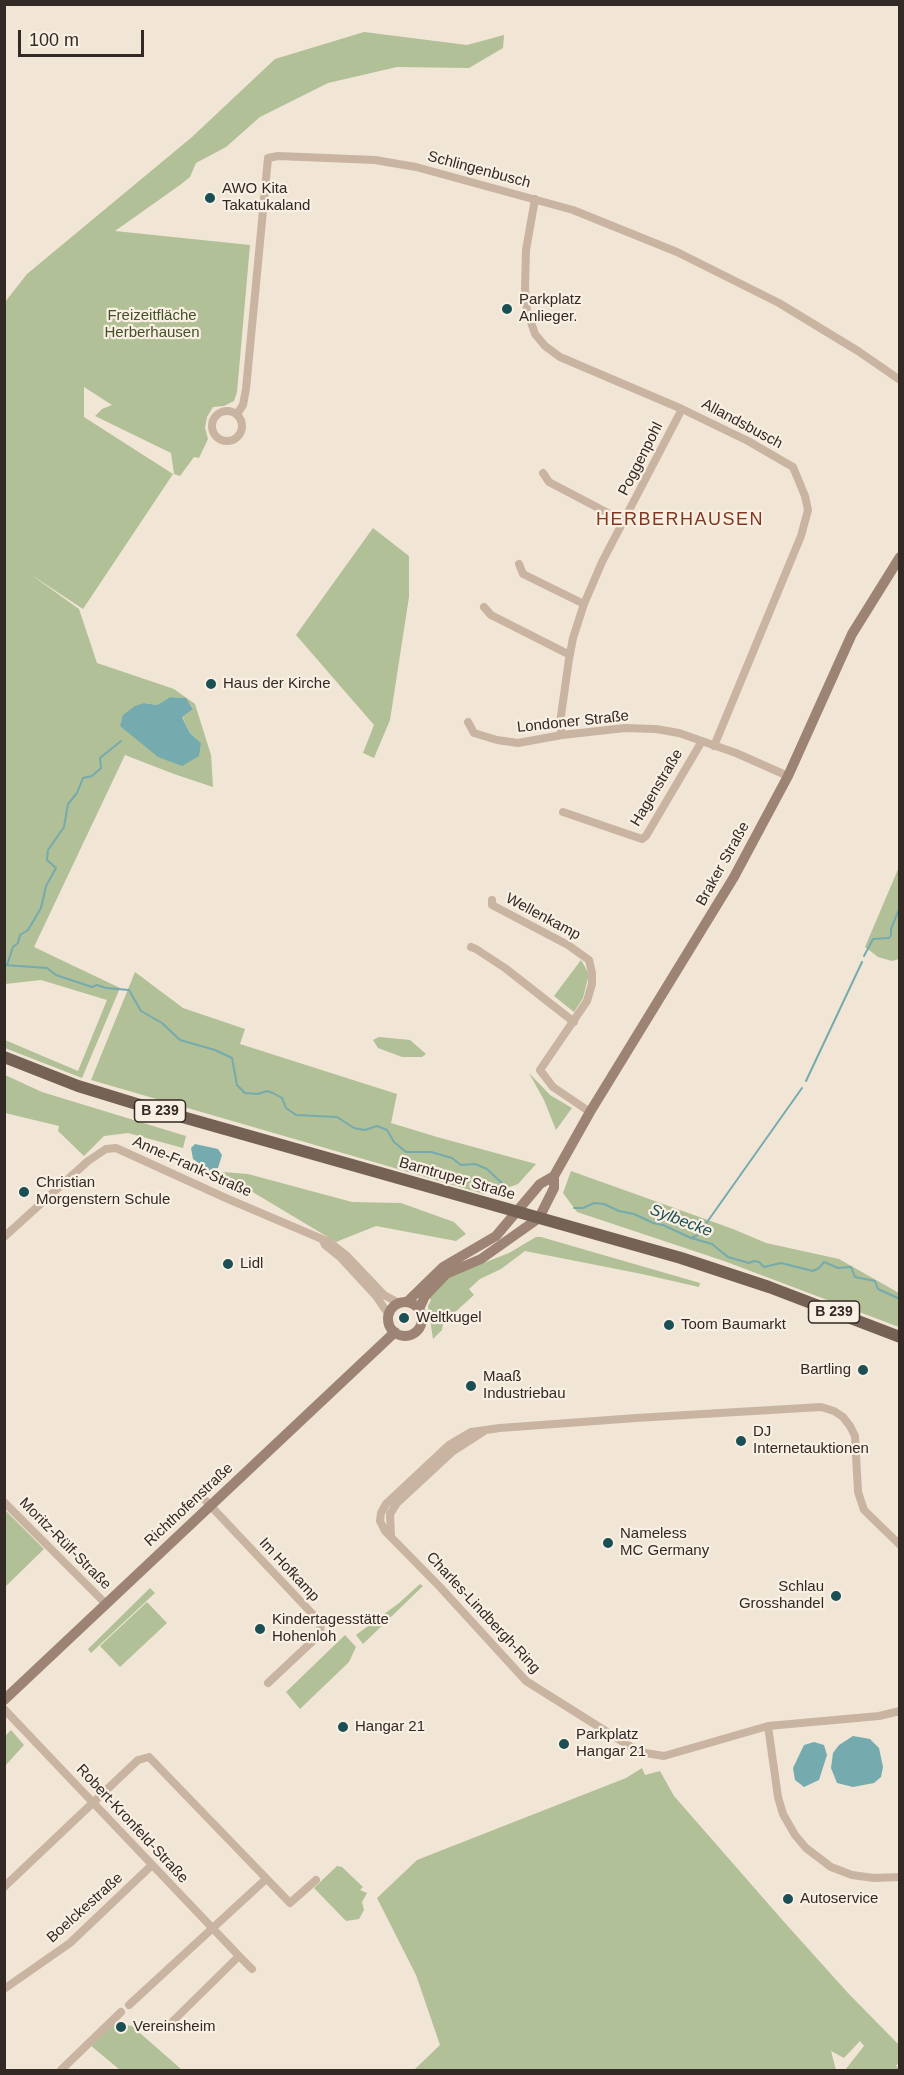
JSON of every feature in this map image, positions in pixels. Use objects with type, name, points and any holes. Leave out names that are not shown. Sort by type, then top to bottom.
[{"type":"main road","name":"Barntruper Straße","points":[[4,1057],[78,1086],[240,1135],[320,1155],[681,1258],[742,1278],[900,1337]]},
{"type":"street","name":"Schlingenbusch","points":[[237,414],[243,405],[246,388],[268,158],[278,156],[375,160],[436,172],[535,199],[614,225],[709,267],[808,320],[900,380]]},
{"type":"street","name":"Allandsbusch","points":[[535,199],[526,250],[525,288],[527,310],[536,334],[545,346],[560,357],[727,429],[793,467],[805,496],[808,510],[801,536],[714,746]]},
{"type":"street","name":"Poggenpohl","points":[[562,735],[560,723],[570,655],[584,604],[602,562],[637,499],[682,409]]},
{"type":"street","points":[[543,473],[549,482],[623,521]]},
{"type":"street","name":"Braker Straße","points":[[539,1218],[554,1188],[554,1176],[590,1112],[734,877],[788,776],[852,633],[900,557]]},
{"type":"street","points":[[519,564],[523,574],[584,604]]},
{"type":"street","points":[[484,607],[491,615],[570,655]]},
{"type":"street","name":"Londoner Straße","points":[[468,722],[474,733],[507,742],[524,743],[562,735],[639,729],[679,733],[788,776]]},
{"type":"street","name":"Hagenstraße","points":[[563,812],[642,839],[646,837],[702,741]]},
{"type":"street","name":"Wellenkamp","points":[[492,900],[492,905],[568,945],[589,960],[592,984],[587,1000],[540,1070],[553,1087],[590,1112]]},
{"type":"street","points":[[471,947],[505,968],[574,1022]]},
{"type":"street","name":"Anne-Frank-Straße","points":[[4,1238],[88,1161],[106,1149],[116,1148],[329,1242],[347,1256],[384,1295],[403,1302]]},
{"type":"street","name":"Braker Straße","points":[[518,1212],[540,1184],[554,1176]]},
{"type":"street","points":[[518,1212],[496,1236],[443,1267],[403,1302],[393,1306],[391,1324],[404,1335],[416,1332],[422,1320],[419,1309],[424,1296],[446,1274],[481,1259],[539,1218]]},
{"type":"street","name":"Anne-Frank-Straße","points":[[323,1241],[378,1298],[391,1324]]},
{"type":"street","points":[[403,1302],[419,1309]]},
{"type":"street","name":"Richthofenstraße","points":[[4,1700],[391,1324]]},
{"type":"street","name":"Charles-Lindbergh-Ring","points":[[900,1545],[864,1510],[858,1492],[855,1436],[850,1426],[834,1411],[821,1407],[636,1418],[484,1431],[452,1452],[391,1510],[389,1519],[392,1537],[526,1681],[639,1752],[664,1756],[768,1726],[879,1716],[900,1711]]},
{"type":"street","name":"Moritz-Rülf-Straße","points":[[4,1502],[104,1602]]},
{"type":"street","name":"Im Hofkamp","points":[[208,1503],[321,1623],[317,1637],[268,1683]]},
{"type":"street","name":"Richthofenstraße","points":[[4,1692],[104,1602]]},
{"type":"street","name":"Robert-Kronfeld-Straße","points":[[4,1709],[252,1969]]},
{"type":"street","points":[[768,1726],[778,1797],[783,1814],[795,1835],[806,1848],[831,1867],[852,1875],[874,1878],[900,1877]]},
{"type":"street","points":[[4,1887],[138,1760],[149,1757],[290,1903],[316,1880]]},
{"type":"street","name":"Boelckestraße","points":[[4,1989],[70,1943],[152,1865]]},
{"type":"street","points":[[129,2005],[266,1879]]},
{"type":"street","points":[[173,2021],[239,1956]]},
{"type":"street","points":[[61,2070],[121,2012]]},
{"type":"green space","name":"Freizeitfläche Herberhausen","points":[[364,32],[467,45],[504,35],[503,48],[469,68],[397,67],[328,83],[260,117],[226,147],[196,163],[190,177],[180,185],[115,231],[250,245],[237,392],[234,401],[224,406],[213,407],[207,417],[205,428],[208,439],[199,458],[194,457],[180,476],[174,474],[171,453],[95,416],[102,409],[112,405],[84,387],[84,417],[48,394],[173,474],[83,609],[30,574],[79,609],[97,663],[174,689],[195,704],[211,755],[213,787],[125,755],[34,947],[120,988],[82,1078],[5,1048],[5,1040],[78,1071],[107,1000],[41,980],[5,984],[5,302],[27,274],[192,137],[275,59]],"holes":[[[170,697],[185,698],[193,708],[182,716],[190,733],[201,743],[120,726],[144,703],[157,705]]]},
{"type":"green space","points":[[373,528],[409,556],[409,597],[390,720],[374,758],[363,753],[374,725],[296,635]]},
{"type":"green space","points":[[899,867],[899,959],[892,961],[878,957],[865,947]]},
{"type":"green space","points":[[581,960],[589,974],[583,998],[574,1012],[554,996]]},
{"type":"green space","points":[[135,972],[183,1008],[245,1029],[240,1044],[397,1094],[391,1123],[536,1164],[518,1184],[507,1188],[498,1187],[484,1194],[91,1080]]},
{"type":"green space","points":[[379,1037],[410,1040],[426,1054],[422,1057],[402,1057],[378,1048],[373,1040]]},
{"type":"green space","points":[[529,1073],[550,1095],[572,1108],[556,1130],[544,1100]]},
{"type":"green space","points":[[5,1075],[42,1092],[186,1136],[183,1148],[128,1133],[104,1136],[84,1156],[58,1131],[59,1126],[5,1113]]},
{"type":"green space","points":[[211,1171],[248,1174],[352,1202],[401,1203],[454,1222],[466,1234],[456,1241],[376,1226],[336,1242],[251,1191],[226,1187],[210,1178]]},
{"type":"green space","points":[[571,1171],[766,1243],[839,1259],[899,1293],[899,1327],[724,1261],[577,1212],[563,1193]]},
{"type":"green space","points":[[536,1237],[700,1283],[699,1287],[525,1251],[501,1269],[480,1279],[469,1289],[474,1295],[443,1323],[442,1330],[433,1339],[428,1306],[431,1300],[428,1296],[445,1278],[509,1253]]},
{"type":"green space","points":[[5,1510],[44,1549],[5,1587]]},
{"type":"green space","points":[[420,1584],[423,1586],[363,1644],[356,1635]]},
{"type":"green space","points":[[150,1588],[155,1593],[91,1653],[88,1649]]},
{"type":"green space","points":[[147,1602],[167,1623],[120,1667],[100,1646]]},
{"type":"green space","points":[[345,1635],[356,1647],[349,1662],[300,1709],[286,1692]]},
{"type":"green space","points":[[11,1730],[24,1745],[5,1766],[5,1736]]},
{"type":"green space","points":[[642,1768],[645,1775],[660,1771],[674,1796],[848,1993],[899,2045],[899,2064],[896,2065],[899,2070],[845,2070],[864,2046],[860,2041],[844,2058],[831,2051],[836,2070],[414,2070],[440,2045],[416,1975],[377,1898],[417,1860],[626,1778]]},
{"type":"green space","points":[[337,1866],[342,1867],[363,1887],[360,1890],[367,1893],[362,1902],[364,1910],[359,1919],[346,1921],[314,1888]]},
{"type":"green space","points":[[114,2023],[132,2026],[182,2070],[120,2070],[90,2045]]},
{"type":"water","points":[[170,697],[186,698],[193,709],[182,717],[190,733],[201,743],[199,756],[182,766],[158,757],[120,726],[123,715],[135,706],[144,703],[157,705]]},
{"type":"water","points":[[195,1144],[218,1149],[222,1155],[218,1168],[209,1170],[193,1159],[191,1148]]},
{"type":"water","points":[[853,1736],[870,1739],[879,1748],[883,1767],[881,1777],[874,1783],[853,1787],[837,1783],[831,1768],[833,1753],[839,1745]]},
{"type":"water","points":[[814,1742],[824,1745],[827,1755],[819,1780],[804,1787],[795,1780],[793,1768],[804,1745]]},
{"type":"waterway","points":[[7,965],[20,935],[28,930],[41,908],[46,886],[56,868],[47,860],[48,850],[64,827],[68,804],[77,793],[83,778],[92,776],[101,768],[100,758],[121,741]]},
{"type":"waterway","points":[[864,956],[873,939],[889,938],[900,907]]},
{"type":"waterway","points":[[806,1081],[862,962]]},
{"type":"waterway","name":"Sylbecke","points":[[4,965],[47,968],[56,975],[92,987],[97,985],[129,990],[141,1011],[162,1023],[180,1040],[215,1050],[232,1058],[237,1085],[245,1093],[258,1094],[267,1091],[273,1093],[282,1098],[286,1108],[296,1115],[337,1117],[354,1128],[365,1130],[377,1126],[387,1130],[394,1142],[406,1152],[431,1152],[452,1158],[461,1165],[475,1164],[487,1169],[506,1187]]},
{"type":"waterway","points":[[705,1225],[802,1088]]},
{"type":"waterway","name":"Sylbecke","points":[[574,1208],[583,1208],[594,1203],[604,1204],[712,1244],[728,1257],[749,1263],[759,1262],[764,1267],[781,1263],[813,1271],[824,1262],[838,1268],[851,1267],[855,1277],[875,1281],[878,1289],[900,1299]]},
{"type":"waterway","name":"Sylbecke","points":[[691,1238],[701,1232]]},
{"type":"place","name":"AWO Kita Takatukaland","points":[[210,198]]},
{"type":"place","name":"Parkplatz Anlieger.","points":[[507,309]]},
{"type":"place","name":"Haus der Kirche","points":[[211,684]]},
{"type":"place","name":"Christian Morgenstern Schule","points":[[24,1192]]},
{"type":"place","name":"Lidl","points":[[228,1264]]},
{"type":"place","name":"Weltkugel","points":[[404,1318]]},
{"type":"place","name":"Toom Baumarkt","points":[[669,1325]]},
{"type":"place","name":"Bartling","points":[[863,1370]]},
{"type":"place","name":"Maaß Industriebau","points":[[471,1386]]},
{"type":"place","name":"DJ Internetauktionen","points":[[741,1441]]},
{"type":"place","name":"Nameless MC Germany","points":[[608,1543]]},
{"type":"place","name":"Schlau Grosshandel","points":[[836,1596]]},
{"type":"place","name":"Kindertagesstätte Hohenloh","points":[[260,1629]]},
{"type":"place","name":"Hangar 21","points":[[343,1727]]},
{"type":"place","name":"Parkplatz Hangar 21","points":[[564,1744]]},
{"type":"place","name":"Autoservice","points":[[788,1899]]},
{"type":"place","name":"Vereinsheim","points":[[121,2027]]},
{"type":"district","name":"HERBERHAUSEN","points":[[680,520]]}]
